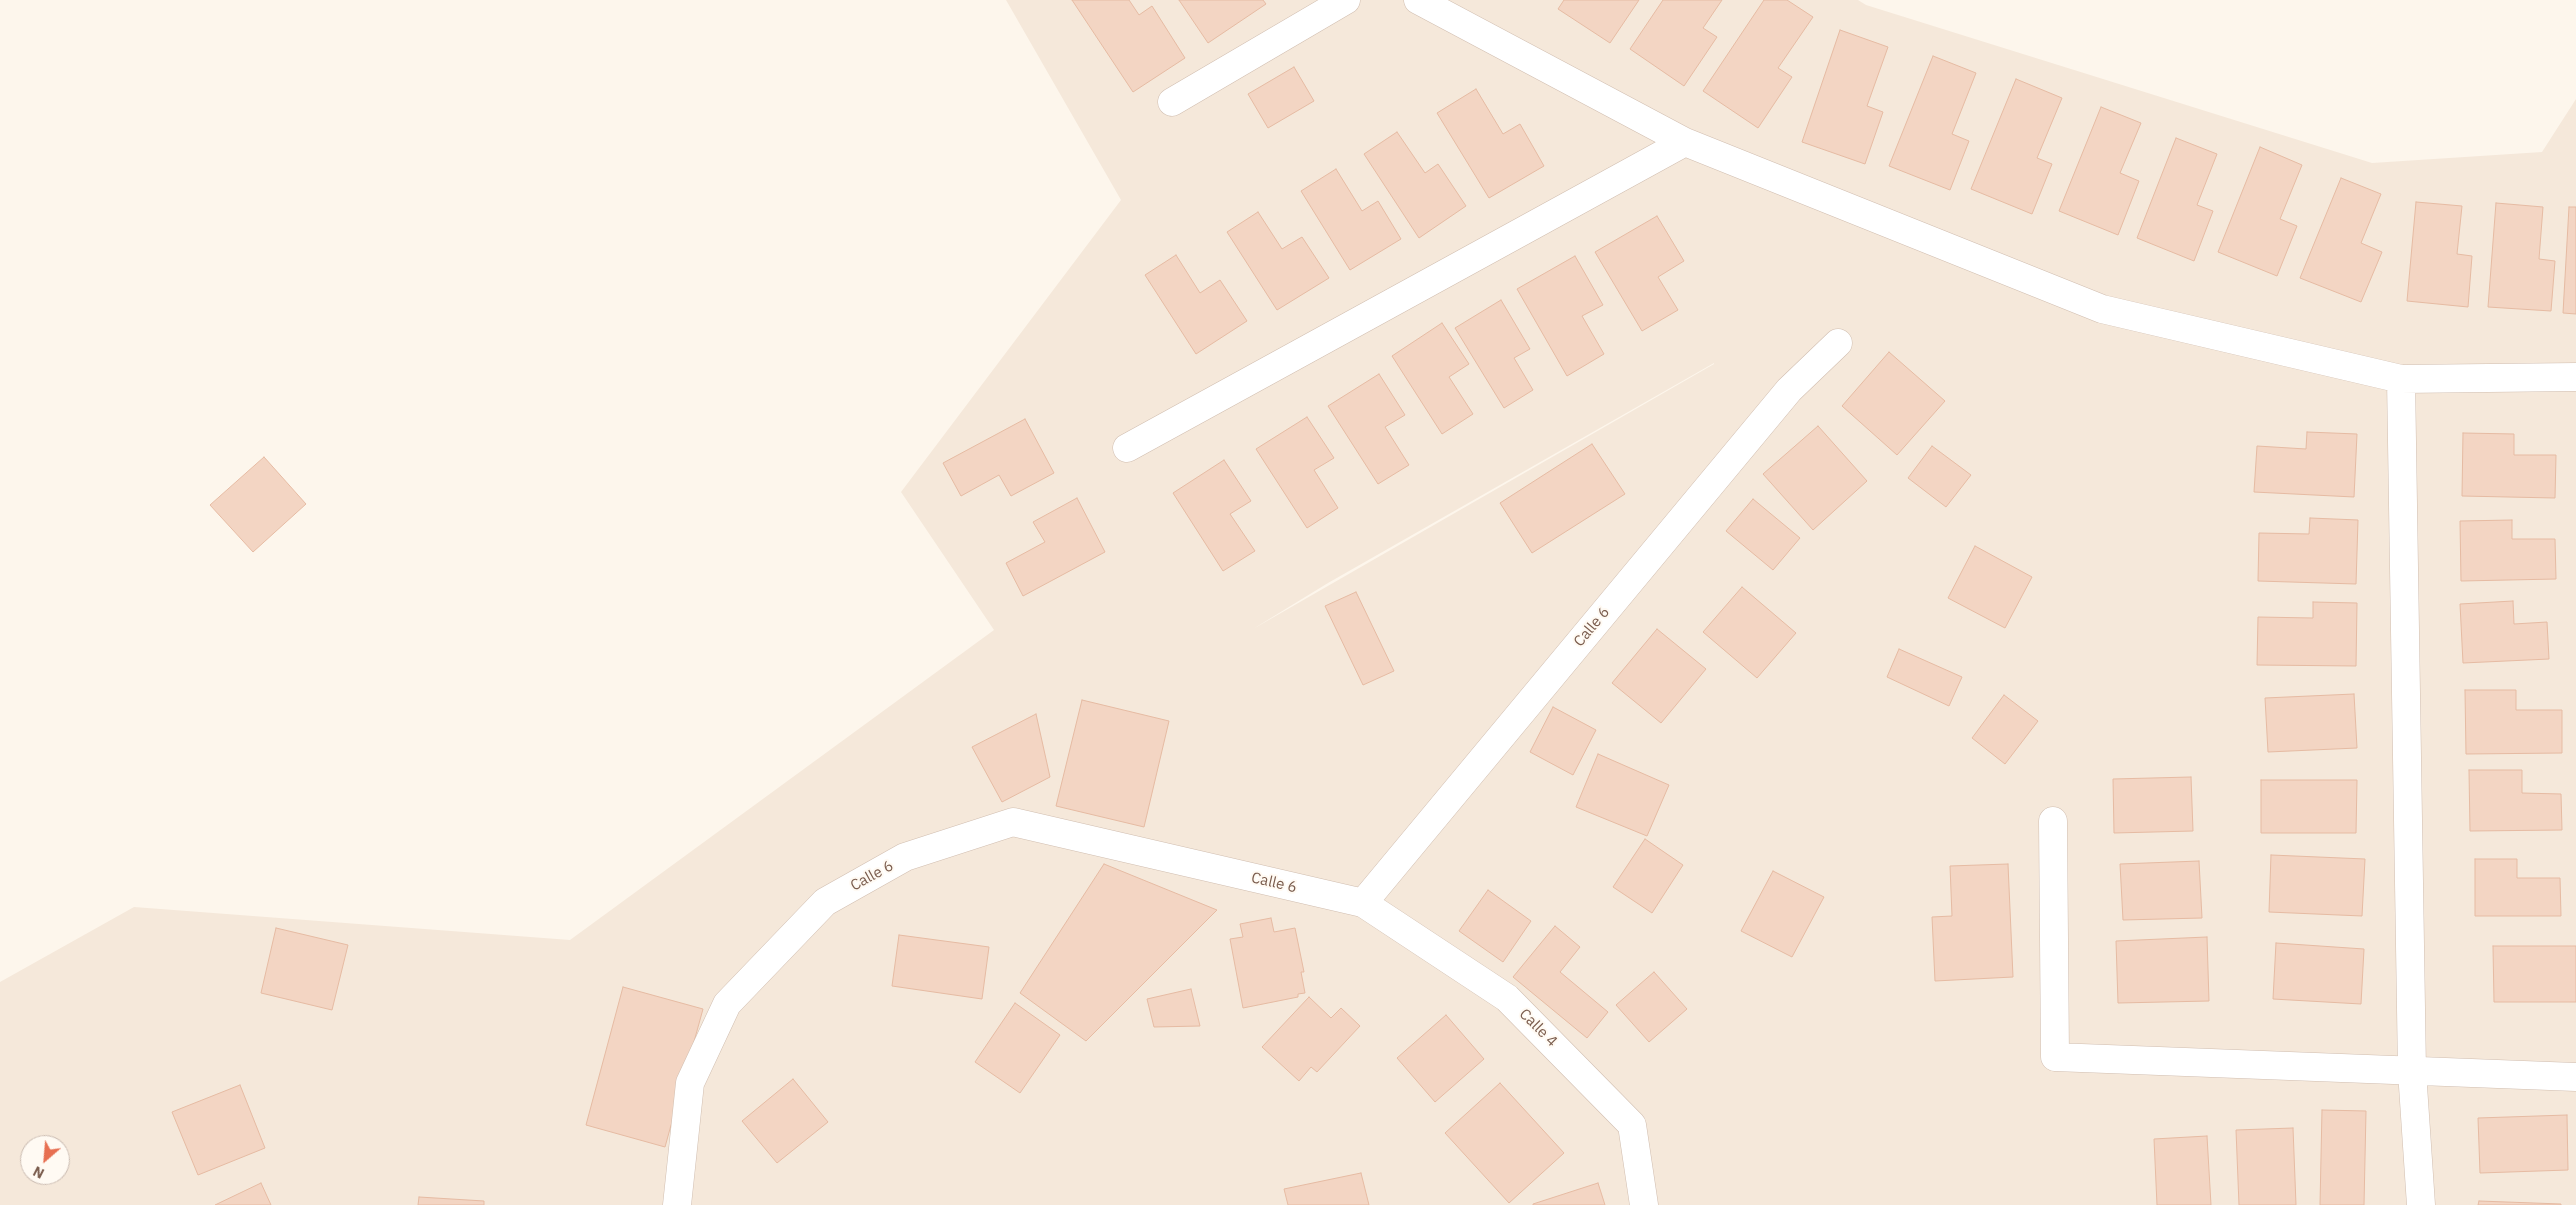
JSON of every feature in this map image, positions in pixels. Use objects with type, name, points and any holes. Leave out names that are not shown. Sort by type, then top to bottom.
[{"type":"street","points":[[1172,102],[1346,0]]},
{"type":"street","points":[[1418,0],[1685,142],[2102,309],[2401,379],[2576,376]]},
{"type":"street","points":[[1126,448],[1685,142]]},
{"type":"street","name":"Calle 6","points":[[677,1205],[690,1083],[727,1004],[825,902],[905,857],[1013,822],[1363,903],[1789,390],[1838,343]]},
{"type":"street","points":[[2401,379],[2412,1070],[2420,1205]]},
{"type":"street","points":[[2054,821],[2055,1057],[2576,1077]]},
{"type":"street","name":"Calle 4","points":[[1363,903],[1507,998],[1632,1125],[1644,1205]]},
{"type":"shaded area","points":[[1006,0],[1858,0],[1866,5],[2372,163],[2542,152],[2576,99],[2576,1205],[0,1205],[0,982],[134,907],[570,940],[994,630],[901,492],[1121,200]],"holes":[[[1714,364],[1253,629],[1328,583]]]},
{"type":"building","points":[[1072,0],[1129,0],[1139,15],[1152,6],[1185,58],[1133,92]]},
{"type":"building","points":[[1179,0],[1263,0],[1266,4],[1208,43]]},
{"type":"building","points":[[1564,0],[1639,0],[1610,43],[1558,9]]},
{"type":"building","points":[[1663,0],[1722,0],[1703,28],[1717,37],[1684,86],[1630,49]]},
{"type":"building","points":[[1764,0],[1787,0],[1813,17],[1778,68],[1792,77],[1758,128],[1703,91]]},
{"type":"building","points":[[1840,30],[1888,47],[1867,106],[1883,112],[1865,164],[1802,142]]},
{"type":"building","points":[[1933,56],[1976,73],[1952,134],[1969,141],[1950,190],[1889,166]]},
{"type":"building","points":[[1294,67],[1314,101],[1268,128],[1248,94]]},
{"type":"building","points":[[2016,79],[2062,98],[2037,158],[2052,164],[2032,214],[1971,189]]},
{"type":"building","points":[[1476,89],[1503,134],[1520,124],[1544,166],[1489,198],[1437,113]]},
{"type":"building","points":[[2101,107],[2141,123],[2120,173],[2139,181],[2118,235],[2059,211]]},
{"type":"building","points":[[1397,132],[1425,173],[1438,164],[1466,206],[1419,238],[1364,154]]},
{"type":"building","points":[[2176,138],[2217,154],[2197,205],[2213,211],[2194,261],[2137,238]]},
{"type":"building","points":[[2260,147],[2302,165],[2280,219],[2297,226],[2277,276],[2218,252]]},
{"type":"building","points":[[1336,169],[1362,211],[1378,201],[1401,239],[1350,270],[1301,191]]},
{"type":"building","points":[[2341,178],[2381,194],[2361,243],[2382,252],[2361,302],[2300,278]]},
{"type":"building","points":[[2416,202],[2462,206],[2457,254],[2472,256],[2468,307],[2407,301]]},
{"type":"building","points":[[2496,203],[2543,207],[2539,259],[2555,261],[2551,311],[2488,307]]},
{"type":"building","points":[[2569,207],[2576,207],[2576,314],[2563,313]]},
{"type":"building","points":[[1258,212],[1282,249],[1302,237],[1329,278],[1277,310],[1227,232]]},
{"type":"building","points":[[1657,216],[1684,261],[1658,277],[1678,310],[1642,331],[1595,252]]},
{"type":"building","points":[[1176,255],[1200,293],[1220,280],[1247,321],[1196,354],[1145,275]]},
{"type":"building","points":[[1575,256],[1603,305],[1582,316],[1604,354],[1567,376],[1517,289]]},
{"type":"building","points":[[1501,300],[1530,349],[1514,358],[1533,390],[1504,408],[1455,328]]},
{"type":"building","points":[[1442,323],[1469,364],[1449,377],[1473,414],[1442,434],[1392,356]]},
{"type":"building","points":[[1889,352],[1945,401],[1897,455],[1842,406]]},
{"type":"building","points":[[1379,374],[1405,415],[1385,427],[1409,465],[1378,484],[1328,406]]},
{"type":"building","points":[[1307,417],[1334,458],[1314,470],[1338,508],[1307,528],[1256,449]]},
{"type":"building","points":[[1025,419],[1054,473],[1011,496],[999,475],[961,496],[943,463]]},
{"type":"building","points":[[1818,426],[1867,481],[1813,530],[1763,474]]},
{"type":"building","points":[[2307,432],[2357,434],[2354,497],[2254,492],[2257,446],[2306,449]]},
{"type":"building","points":[[2463,433],[2514,434],[2514,455],[2556,455],[2555,498],[2462,496]]},
{"type":"building","points":[[1592,444],[1625,494],[1532,553],[1500,503]]},
{"type":"building","points":[[1932,446],[1971,475],[1946,507],[1908,478]]},
{"type":"building","points":[[264,457],[306,504],[253,552],[210,505]]},
{"type":"building","points":[[1224,460],[1251,501],[1230,514],[1255,551],[1223,571],[1173,493]]},
{"type":"building","points":[[1077,498],[1105,552],[1023,596],[1006,563],[1045,542],[1033,522]]},
{"type":"building","points":[[1753,499],[1800,538],[1773,570],[1726,531]]},
{"type":"building","points":[[2310,518],[2358,520],[2356,584],[2258,581],[2259,533],[2309,534]]},
{"type":"building","points":[[2512,520],[2512,539],[2555,539],[2556,579],[2461,581],[2460,521]]},
{"type":"building","points":[[1975,546],[2032,577],[2005,628],[1948,598]]},
{"type":"building","points":[[1742,587],[1796,633],[1757,678],[1703,632]]},
{"type":"building","points":[[1356,592],[1394,671],[1363,685],[1325,606]]},
{"type":"building","points":[[2513,601],[2514,624],[2547,622],[2549,659],[2463,663],[2460,604]]},
{"type":"building","points":[[2313,602],[2357,603],[2356,666],[2257,665],[2258,617],[2313,618]]},
{"type":"building","points":[[1657,629],[1706,669],[1661,723],[1612,683]]},
{"type":"building","points":[[1899,649],[1962,677],[1949,706],[1887,677]]},
{"type":"building","points":[[2465,690],[2516,690],[2516,710],[2562,710],[2562,753],[2466,754]]},
{"type":"building","points":[[2354,694],[2357,748],[2268,752],[2265,698]]},
{"type":"building","points":[[2004,695],[2038,721],[2005,764],[1972,738]]},
{"type":"building","points":[[1082,700],[1169,721],[1144,827],[1056,806]]},
{"type":"building","points":[[1553,707],[1596,730],[1573,775],[1530,752]]},
{"type":"building","points":[[1036,714],[1050,777],[1002,802],[972,747]]},
{"type":"building","points":[[1598,754],[1669,785],[1647,836],[1576,807]]},
{"type":"building","points":[[2469,770],[2522,770],[2522,793],[2561,794],[2562,830],[2470,831]]},
{"type":"building","points":[[2191,777],[2193,831],[2114,833],[2113,779]]},
{"type":"building","points":[[2261,780],[2357,780],[2356,833],[2261,833]]},
{"type":"building","points":[[1645,839],[1683,865],[1652,913],[1613,887]]},
{"type":"building","points":[[2271,855],[2365,859],[2362,916],[2269,912]]},
{"type":"building","points":[[2475,859],[2517,859],[2517,878],[2560,878],[2561,916],[2475,916]]},
{"type":"building","points":[[2199,861],[2202,918],[2123,920],[2120,864]]},
{"type":"building","points":[[1104,864],[1217,910],[1086,1041],[1020,993]]},
{"type":"building","points":[[2008,864],[2013,977],[1935,981],[1932,917],[1952,916],[1950,866]]},
{"type":"building","points":[[1773,871],[1824,897],[1792,957],[1741,931]]},
{"type":"building","points":[[1488,890],[1531,921],[1503,962],[1459,931]]},
{"type":"building","points":[[1271,918],[1274,932],[1295,928],[1304,972],[1301,972],[1305,993],[1298,994],[1298,997],[1243,1008],[1230,939],[1243,937],[1240,924]]},
{"type":"building","points":[[1555,926],[1580,947],[1560,972],[1608,1012],[1587,1038],[1513,977]]},
{"type":"building","points":[[276,928],[348,945],[332,1010],[261,993]]},
{"type":"building","points":[[899,935],[989,947],[982,999],[892,986]]},
{"type":"building","points":[[2207,937],[2209,1001],[2118,1003],[2116,941]]},
{"type":"building","points":[[2276,943],[2364,949],[2361,1004],[2273,999]]},
{"type":"building","points":[[2493,946],[2576,946],[2576,1002],[2494,1002]]},
{"type":"building","points":[[1654,972],[1687,1009],[1649,1042],[1616,1005]]},
{"type":"building","points":[[623,987],[703,1009],[665,1147],[586,1125]]},
{"type":"building","points":[[1191,989],[1200,1026],[1154,1027],[1147,999]]},
{"type":"building","points":[[1309,997],[1331,1018],[1341,1008],[1360,1026],[1317,1072],[1311,1067],[1299,1081],[1262,1047]]},
{"type":"building","points":[[1015,1003],[1060,1035],[1020,1093],[975,1062]]},
{"type":"building","points":[[1446,1015],[1484,1059],[1435,1102],[1397,1058]]},
{"type":"building","points":[[793,1079],[828,1122],[777,1163],[742,1121]]},
{"type":"building","points":[[1500,1083],[1564,1153],[1509,1203],[1445,1133]]},
{"type":"building","points":[[240,1085],[265,1148],[198,1175],[172,1112]]},
{"type":"building","points":[[2322,1110],[2366,1111],[2364,1205],[2320,1205]]},
{"type":"building","points":[[2567,1115],[2568,1170],[2480,1173],[2478,1118]]},
{"type":"building","points":[[2293,1128],[2296,1205],[2239,1205],[2236,1130]]},
{"type":"building","points":[[2207,1136],[2211,1205],[2157,1205],[2154,1139]]},
{"type":"building","points":[[1361,1173],[1369,1205],[1288,1205],[1284,1189]]},
{"type":"building","points":[[261,1183],[271,1205],[215,1205]]},
{"type":"building","points":[[1598,1183],[1605,1205],[1533,1205],[1533,1204]]},
{"type":"building","points":[[419,1197],[484,1201],[484,1205],[418,1205]]},
{"type":"building","points":[[2479,1201],[2561,1204],[2561,1205],[2478,1205]]}]
